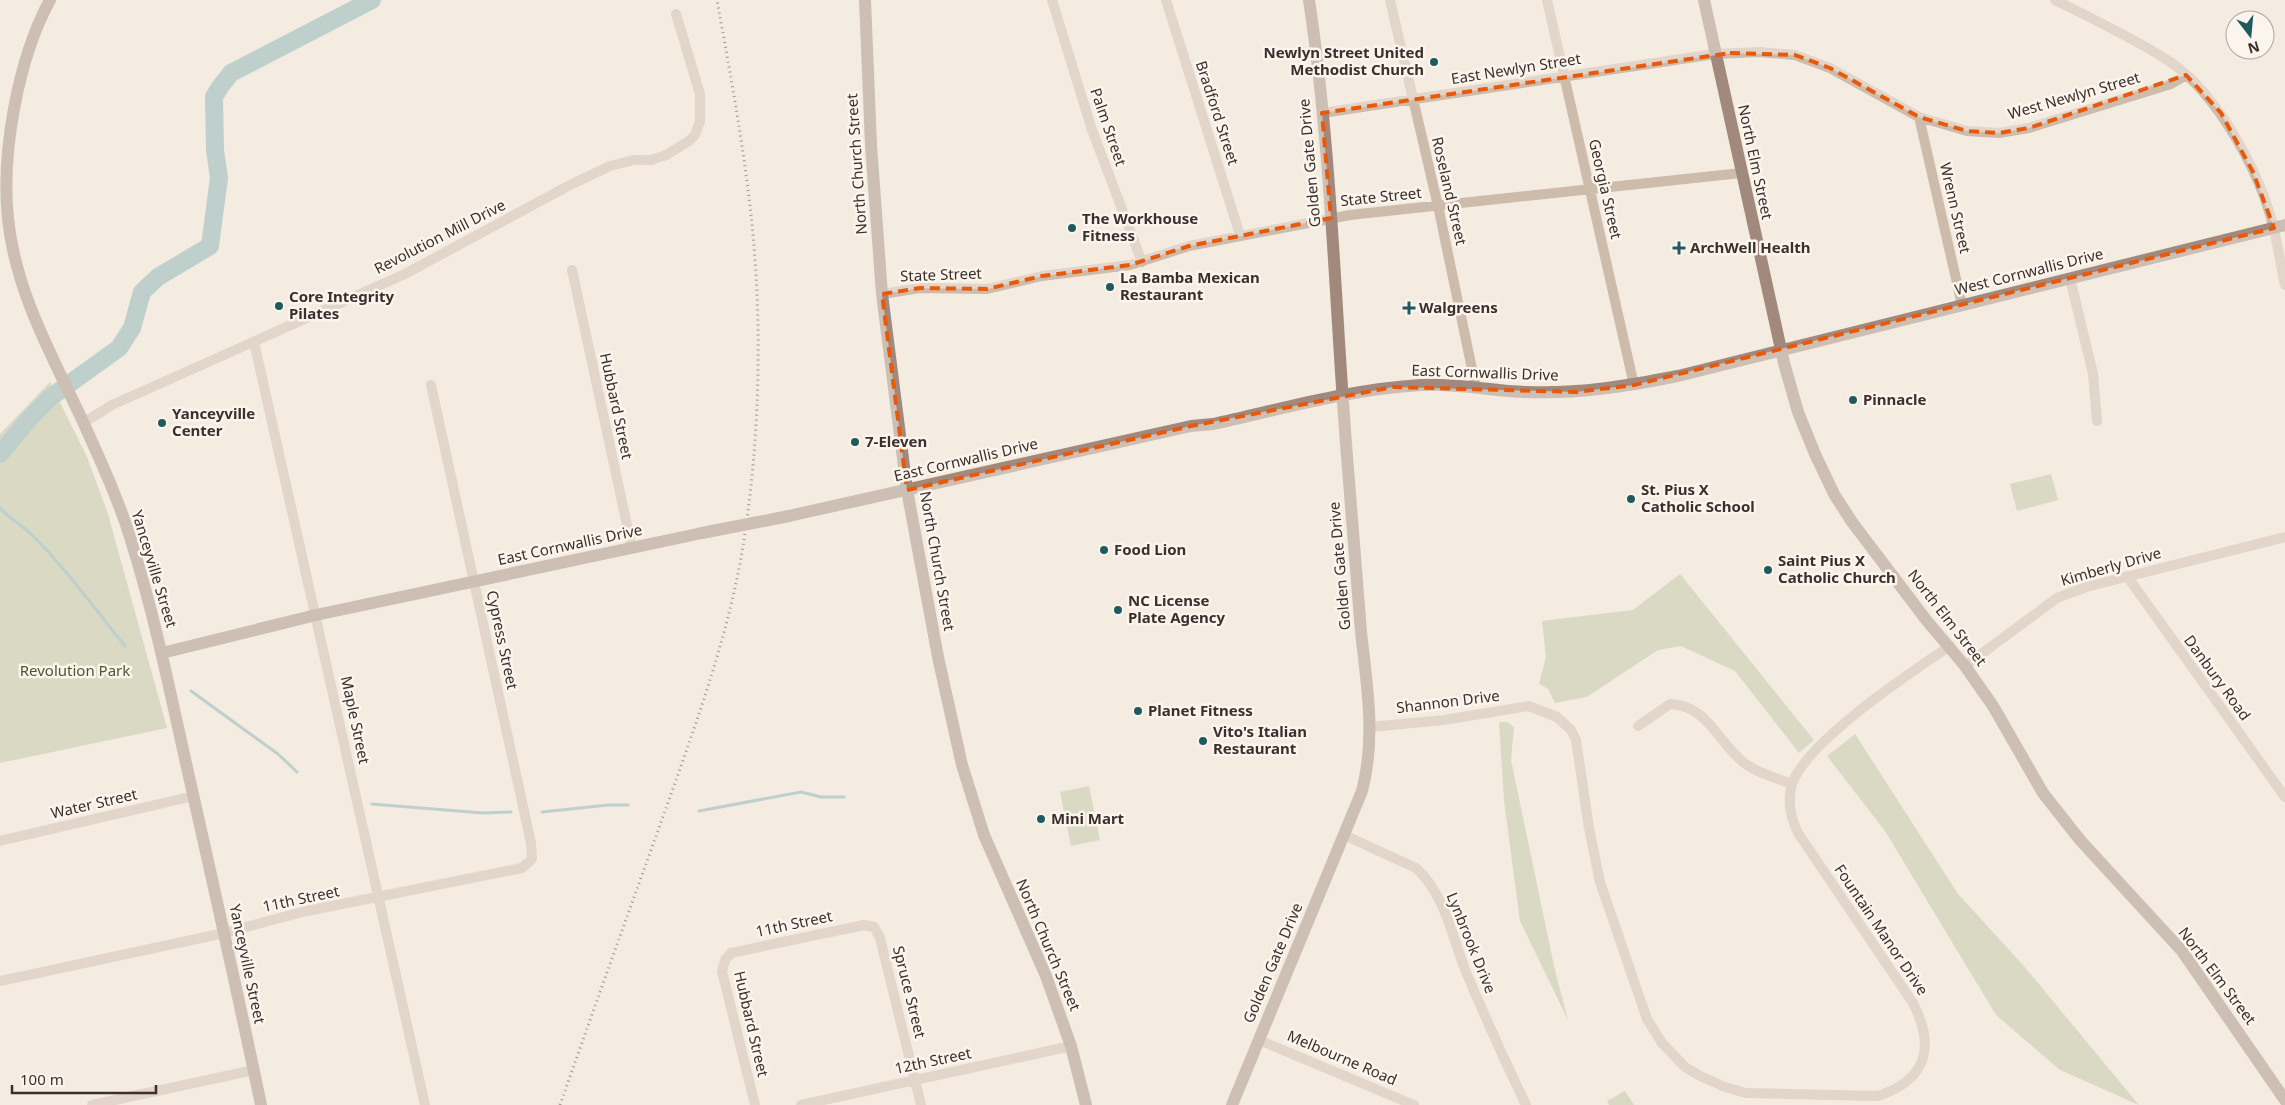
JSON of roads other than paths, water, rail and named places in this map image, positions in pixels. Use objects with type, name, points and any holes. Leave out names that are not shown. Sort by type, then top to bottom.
[{"type":"main road","name":"Yanceyville Street","points":[[50,0],[33,40],[9,137],[6,191],[11,240],[16,266],[37,326],[81,418],[126,525],[162,653],[261,1105]]},
{"type":"main road","name":"North Church Street","points":[[865,0],[870,136],[882,294],[907,490],[938,657],[962,765],[984,835],[1046,976],[1071,1046],[1086,1105]]},
{"type":"main road","name":"Golden Gate Drive","points":[[1232,1105],[1344,835],[1366,775],[1370,757],[1370,727],[1343,395],[1331,218],[1322,113],[1309,0]]},
{"type":"main road","name":"North Elm Street","points":[[1704,0],[1781,351],[1798,412],[1834,494],[1857,529],[1965,666],[1993,706],[2044,793],[2080,840],[2182,951],[2285,1100]]},
{"type":"main road","name":"West Cornwallis Drive","points":[[1781,351],[2279,227]]},
{"type":"main road","name":"East Cornwallis Drive","points":[[162,653],[316,615],[789,516],[1191,426],[1213,424],[1343,395],[1424,384],[1562,392],[1634,385],[1692,374],[1781,351]]},
{"type":"street","name":"Palm Street","points":[[1052,0],[1092,130],[1142,262]]},
{"type":"street","name":"Bradford Street","points":[[1166,0],[1240,235]]},
{"type":"street","name":"Roseland Street","points":[[1390,0],[1438,206],[1476,388]]},
{"type":"street","name":"Georgia Street","points":[[1547,0],[1634,385]]},
{"type":"street","points":[[2055,0],[2169,61],[2186,75],[2221,113],[2279,227],[2285,285]]},
{"type":"street","name":"Revolution Mill Drive","points":[[81,418],[405,274],[570,184],[610,166],[634,160],[651,160],[666,155],[689,141],[695,135],[700,121],[700,94],[676,14]]},
{"type":"street","name":"West Newlyn Street","points":[[1715,54],[1759,52],[1795,55],[1830,68],[1919,117],[1967,131],[1999,133],[2039,125],[2171,84],[2186,75]]},
{"type":"street","name":"East Newlyn Street","points":[[1322,113],[1715,54]]},
{"type":"street","name":"Wrenn Street","points":[[1919,117],[1962,305]]},
{"type":"street","name":"State Street","points":[[882,294],[920,288],[980,290],[1042,276],[1142,262],[1173,250],[1331,218],[1741,173]]},
{"type":"street","name":"Hubbard Street","points":[[572,270],[632,548]]},
{"type":"street","points":[[2070,278],[2093,374],[2097,421]]},
{"type":"street","name":"Maple Street","points":[[254,342],[425,1105]]},
{"type":"street","name":"Cypress Street","points":[[432,385],[531,843],[532,858],[522,868]]},
{"type":"street","name":"Kimberly Drive","points":[[1965,666],[2057,598],[2086,587],[2127,576],[2285,537]]},
{"type":"street","name":"Danbury Road","points":[[2127,576],[2285,797]]},
{"type":"street","name":"Fountain Manor Drive","points":[[1529,706],[1557,717],[1571,730],[1576,740],[1589,828],[1600,882],[1647,1019],[1672,1055],[1700,1076],[1724,1087],[1746,1093],[1878,1096],[1896,1090],[1910,1078],[1924,1060],[1925,1040],[1921,1022],[1914,1003],[1798,833],[1790,810],[1792,784],[1805,760],[1821,743],[1912,672],[1950,646]]},
{"type":"street","points":[[1638,726],[1670,704],[1690,707],[1713,727],[1743,762],[1755,770],[1792,784]]},
{"type":"street","name":"Shannon Drive","points":[[1370,727],[1444,720],[1529,706]]},
{"type":"street","name":"Water Street","points":[[0,841],[194,796]]},
{"type":"street","name":"Lynbrook Drive","points":[[1344,835],[1416,868],[1425,876],[1438,899],[1493,1037],[1526,1105]]},
{"type":"street","name":"11th Street","points":[[0,981],[224,933],[302,912],[378,899],[522,868]]},
{"type":"street","name":"11th Street","points":[[731,953],[864,925]]},
{"type":"street","name":"Spruce Street","points":[[864,925],[874,927],[880,938],[921,1105]]},
{"type":"street","name":"Hubbard Street","points":[[731,953],[725,960],[722,971],[755,1105]]},
{"type":"street","name":"Melbourne Road","points":[[1259,1040],[1414,1105]]},
{"type":"street","name":"12th Street","points":[[801,1105],[1071,1046]]},
{"type":"street","points":[[92,1105],[254,1070]]},
{"type":"waterway","points":[[0,454],[29,419],[51,397],[119,348],[132,328],[142,292],[158,277],[210,246],[219,178],[215,150],[214,97],[231,73],[372,0]]},
{"type":"waterway","points":[[0,508],[30,533],[55,560],[125,646]]},
{"type":"waterway","points":[[191,691],[278,754],[297,772]]},
{"type":"waterway","points":[[699,811],[801,792],[821,797],[844,797]]},
{"type":"waterway","points":[[372,804],[483,813],[511,812]]},
{"type":"waterway","points":[[542,812],[608,805],[628,805]]},
{"type":"railway","points":[[560,1105],[699,715],[729,614],[743,546],[754,460],[758,372],[754,240],[746,173],[717,0]]},
{"type":"place","name":"Newlyn Street United Methodist Church","points":[[1434,62]]},
{"type":"place","name":"The Workhouse Fitness","points":[[1072,228]]},
{"type":"place","name":"ArchWell Health","points":[[1679,248]]},
{"type":"place","name":"La Bamba Mexican Restaurant","points":[[1110,287]]},
{"type":"place","name":"Core Integrity Pilates","points":[[279,306]]},
{"type":"place","name":"Walgreens","points":[[1409,308]]},
{"type":"place","name":"Pinnacle","points":[[1853,400]]},
{"type":"place","name":"Yanceyville Center","points":[[162,423]]},
{"type":"place","name":"7-Eleven","points":[[855,442]]},
{"type":"place","name":"St. Pius X Catholic School","points":[[1631,499]]},
{"type":"place","name":"Food Lion","points":[[1104,550]]},
{"type":"place","name":"Saint Pius X Catholic Church","points":[[1768,570]]},
{"type":"place","name":"NC License Plate Agency","points":[[1118,610]]},
{"type":"place","name":"Planet Fitness","points":[[1138,711]]},
{"type":"place","name":"Vito's Italian Restaurant","points":[[1203,741]]},
{"type":"place","name":"Mini Mart","points":[[1041,819]]},
{"type":"park label","name":"Revolution Park","points":[[75,671]]}]
